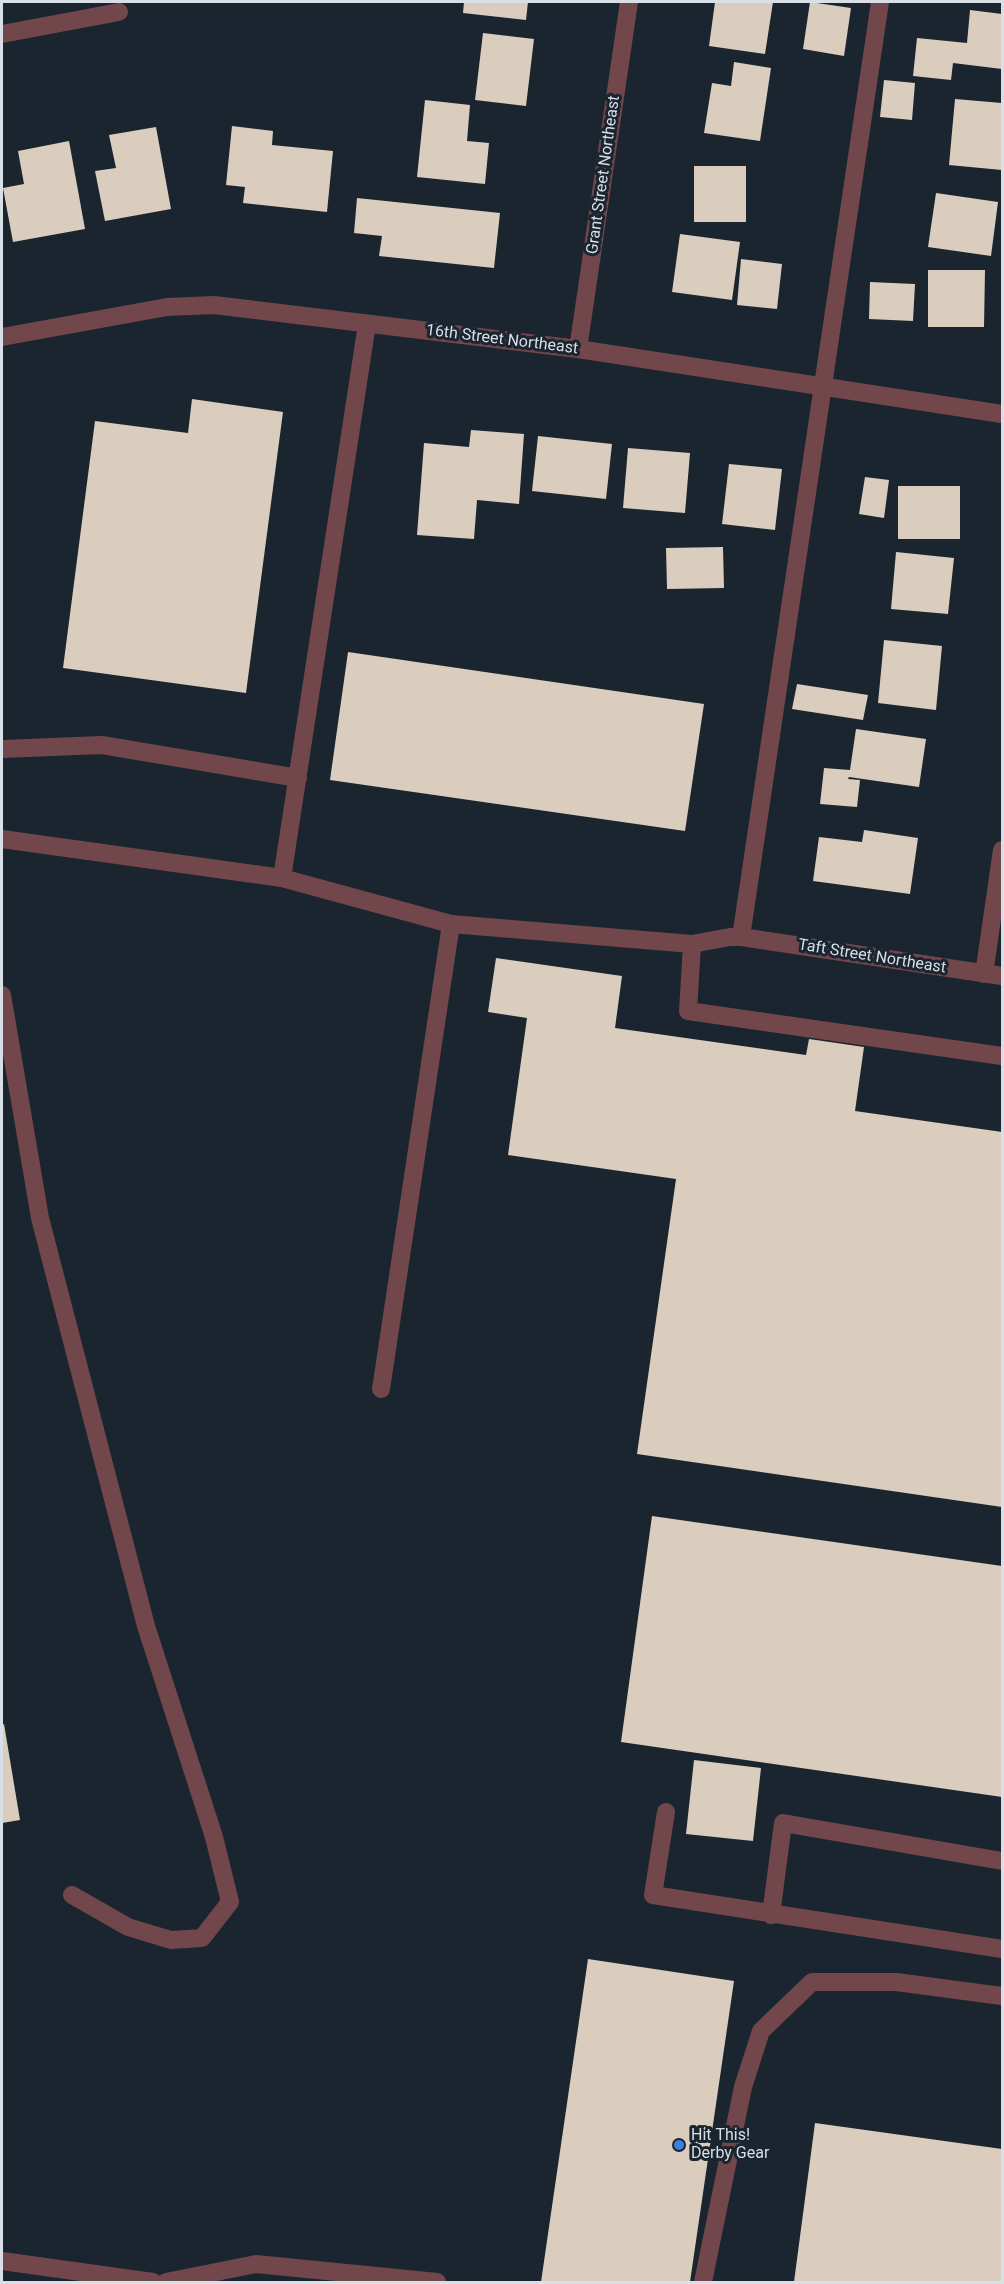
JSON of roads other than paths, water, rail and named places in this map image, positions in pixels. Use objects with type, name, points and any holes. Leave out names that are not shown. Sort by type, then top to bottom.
[{"type":"street","name":"Grant Street Northeast","points":[[578,349],[629,2]]},
{"type":"street","points":[[741,937],[880,2]]},
{"type":"street","points":[[2,34],[118,12]]},
{"type":"street","name":"16th Street Northeast","points":[[2,337],[167,307],[214,305],[578,349],[1002,414]]},
{"type":"street","points":[[282,878],[367,324]]},
{"type":"street","points":[[2,749],[102,745],[298,778]]},
{"type":"street","name":"Taft Street Northeast","points":[[2,839],[282,878],[451,924],[692,944],[741,937],[1002,976]]},
{"type":"street","points":[[984,974],[1002,850]]},
{"type":"street","points":[[381,1389],[451,924]]},
{"type":"street","points":[[692,944],[688,1011],[1002,1056]]},
{"type":"street","points":[[2,995],[40,1218],[146,1626],[214,1837],[230,1902],[202,1938],[171,1940],[128,1927],[72,1895]]},
{"type":"street","points":[[666,1812],[653,1895],[1002,1949]]},
{"type":"street","points":[[771,1915],[783,1823],[1002,1861]]},
{"type":"street","points":[[703,2283],[743,2087],[761,2031],[812,1982],[896,1982],[1002,1996]]},
{"type":"street","points":[[2,2261],[153,2283]]},
{"type":"street","points":[[166,2283],[256,2264],[437,2283]]},
{"type":"place","name":"Hit This! Derby Gear","points":[[679,2145]]}]
